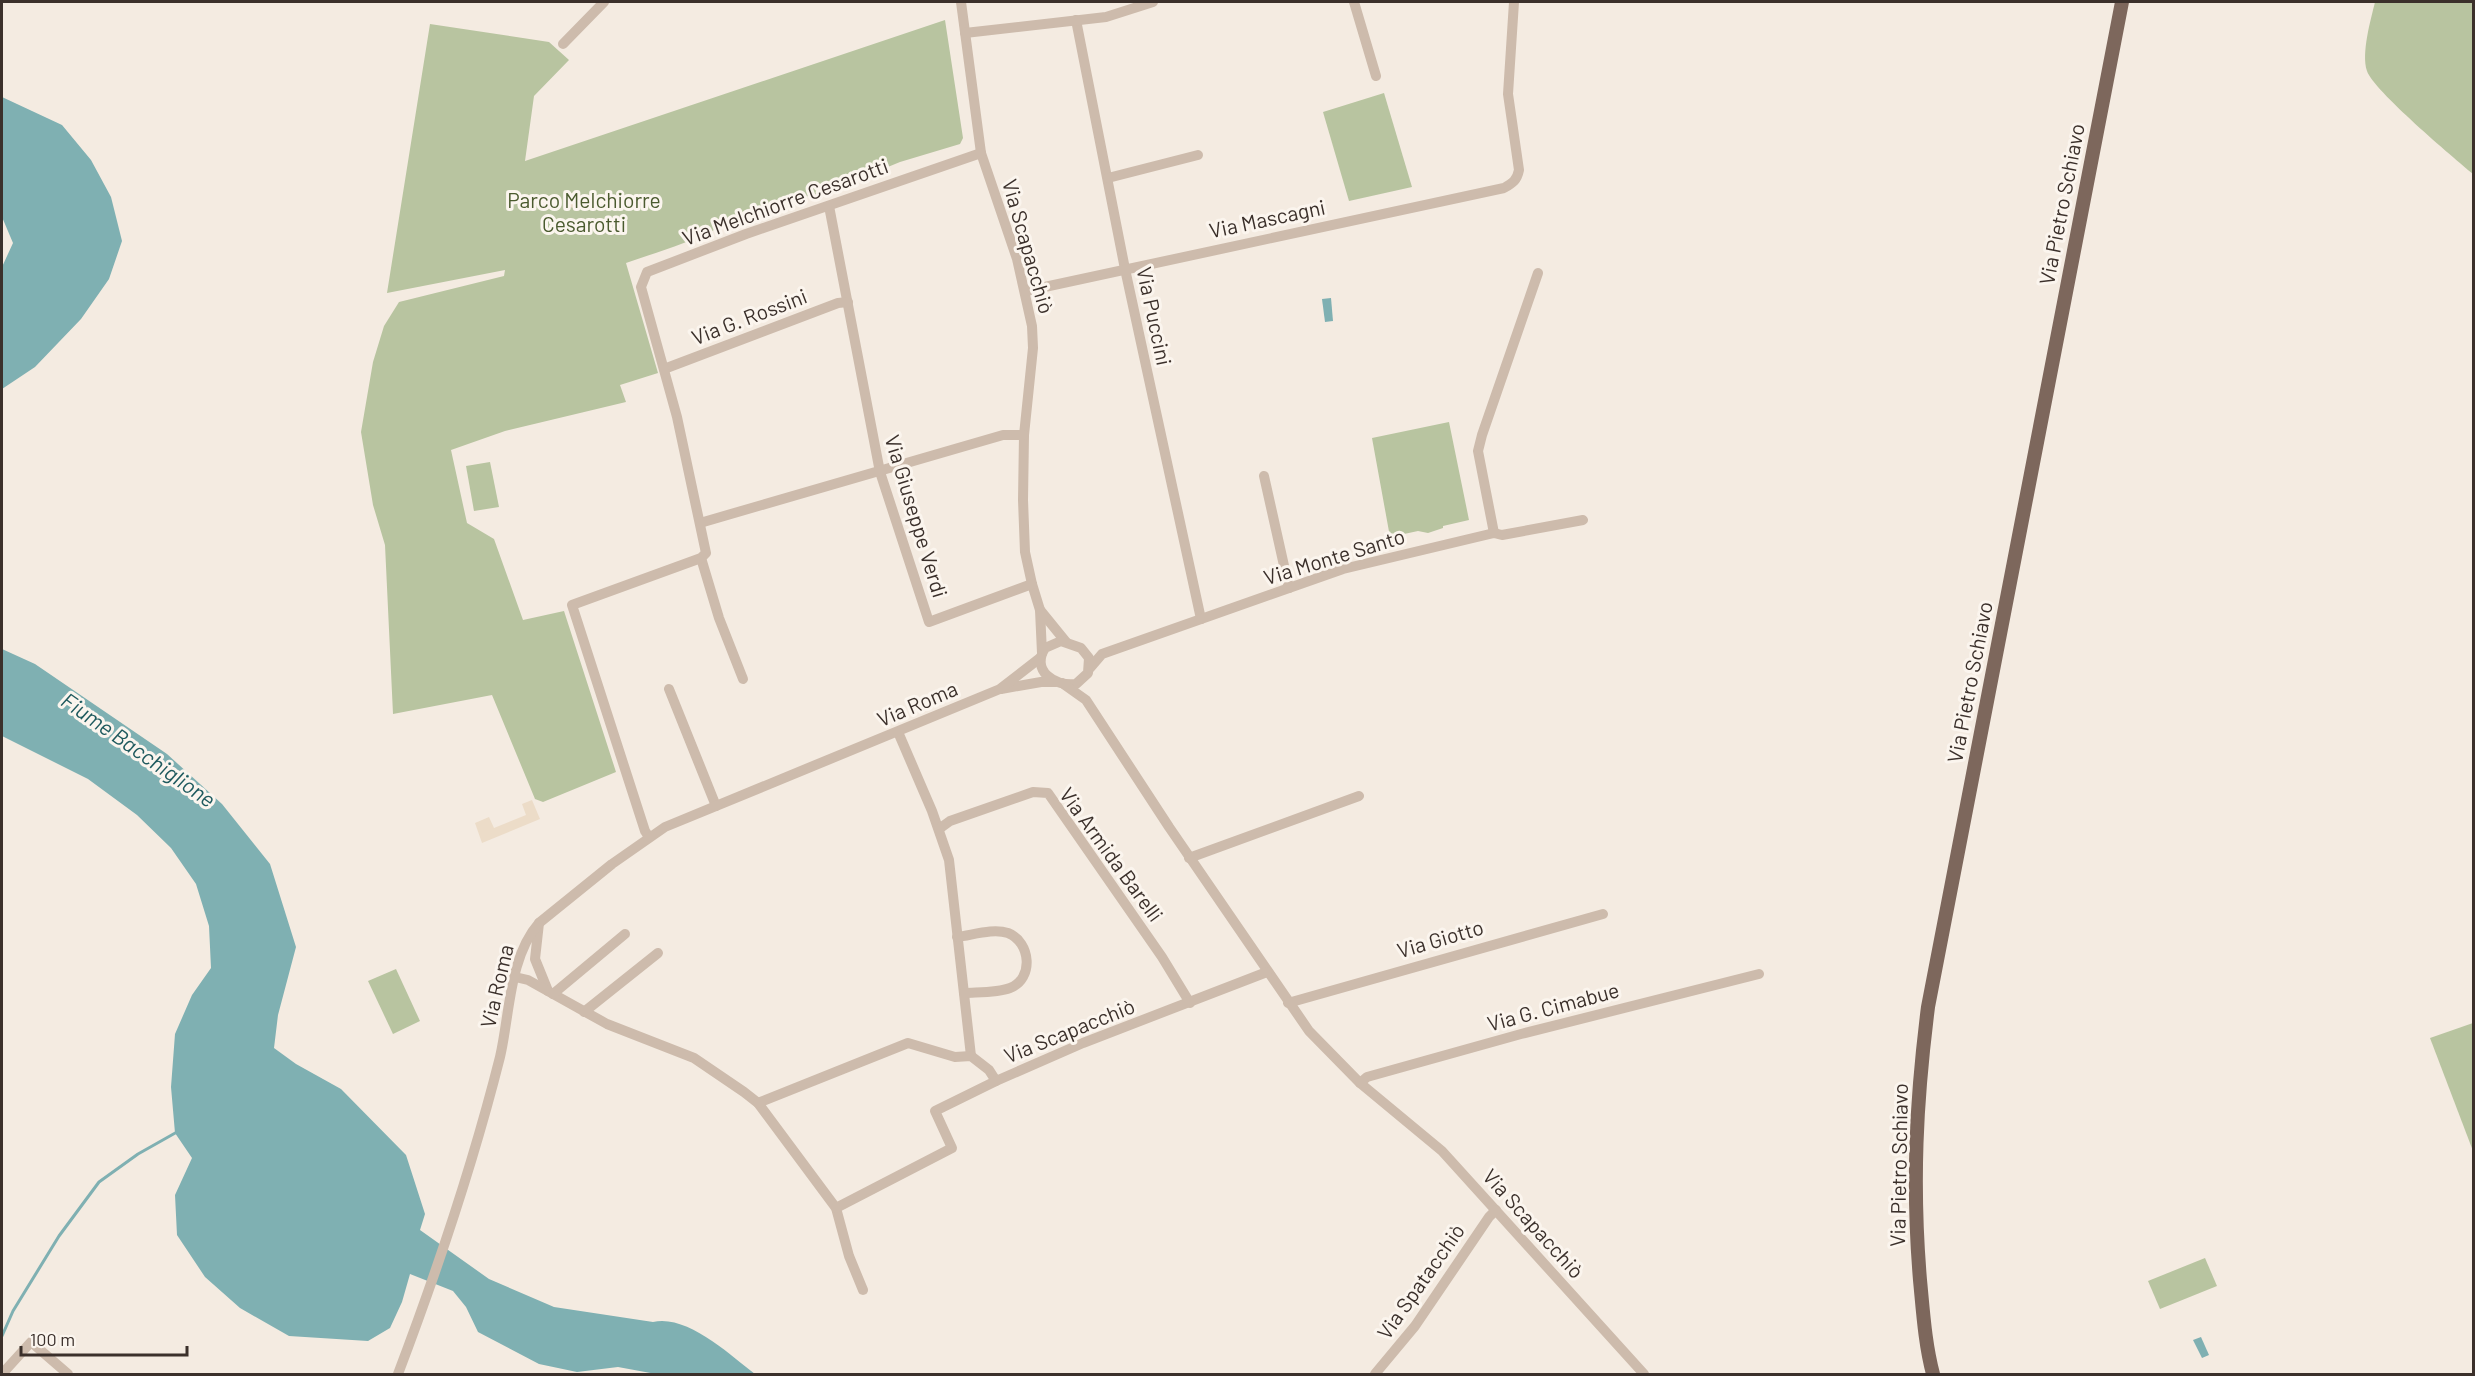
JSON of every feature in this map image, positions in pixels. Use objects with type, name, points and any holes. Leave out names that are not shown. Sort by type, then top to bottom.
[{"type":"main road","name":"Via Pietro Schiavo","points":[[1933,1374],[1921,1294],[1915,1223],[1914,1152],[1918,1088],[1928,1007],[2122,2]]},
{"type":"street","points":[[563,44],[604,2]]},
{"type":"street","name":"Via Scapacchiò","points":[[961,2],[981,153],[1026,291],[1032,326],[1033,348],[1024,435],[1023,500],[1025,552],[1040,610],[1041,656]]},
{"type":"street","points":[[965,33],[1106,17],[1153,2]]},
{"type":"street","points":[[1354,2],[1377,76]]},
{"type":"street","name":"Via Mascagni","points":[[1026,291],[1504,188],[1515,181],[1519,170],[1508,94],[1514,2]]},
{"type":"street","name":"Via Puccini","points":[[1076,20],[1125,269],[1201,619]]},
{"type":"street","name":"Via Melchiorre Cesarotti","points":[[743,679],[718,618],[701,558],[706,553],[700,523],[664,369],[641,287],[647,272],[746,234],[981,153]]},
{"type":"street","points":[[1108,178],[1198,155]]},
{"type":"street","name":"Via Giuseppe Verdi","points":[[829,206],[880,472],[929,622],[1032,584]]},
{"type":"street","points":[[1494,533],[1478,451],[1538,273]]},
{"type":"street","name":"Via G. Rossini","points":[[664,369],[848,302]]},
{"type":"street","points":[[700,523],[1003,435],[1024,435]]},
{"type":"street","points":[[1264,476],[1288,588]]},
{"type":"street","name":"Via Monte Santo","points":[[1089,671],[1102,654],[1343,569],[1494,533],[1502,535],[1583,520]]},
{"type":"street","points":[[649,837],[639,814],[572,605],[701,558]]},
{"type":"street","name":"Via Scapacchiò","points":[[1040,610],[1066,642]]},
{"type":"street","points":[[1089,671],[1076,684],[1060,683],[1045,675],[1041,656],[1050,644],[1066,642],[1086,651],[1102,654]]},
{"type":"street","points":[[1086,651],[1089,658],[1086,699]]},
{"type":"street","name":"Via Roma","points":[[1000,689],[1041,656]]},
{"type":"street","name":"Via Roma","points":[[398,1374],[447,1231],[500,1057],[520,956],[530,933],[539,923],[665,827],[1000,689],[1041,682],[1060,683]]},
{"type":"street","name":"Via Scapacchiò","points":[[1060,683],[1086,699],[1189,858],[1288,1003],[1323,1047],[1360,1083],[1442,1151],[1644,1374]]},
{"type":"street","points":[[669,689],[716,806]]},
{"type":"street","points":[[758,1103],[908,1043],[955,1057],[970,1056],[949,860],[939,829],[898,732]]},
{"type":"street","name":"Via Armida Barelli","points":[[939,829],[950,821],[1033,792],[1048,793],[1162,957],[1190,1003]]},
{"type":"street","points":[[1189,858],[1359,796]]},
{"type":"street","name":"Via Giotto","points":[[1288,1003],[1603,914]]},
{"type":"street","points":[[539,923],[536,959],[540,974],[551,993]]},
{"type":"street","points":[[957,937],[997,931],[1009,933],[1019,940],[1028,966],[1023,978],[1010,988],[964,993]]},
{"type":"street","points":[[551,993],[625,934]]},
{"type":"street","points":[[584,1012],[658,952]]},
{"type":"street","points":[[520,956],[540,974]]},
{"type":"street","name":"Via Scapacchiò","points":[[970,1056],[989,1070],[996,1081],[1083,1044],[1267,972]]},
{"type":"street","name":"Via G. Cimabue","points":[[1360,1083],[1367,1077],[1510,1037],[1759,974]]},
{"type":"street","points":[[515,976],[528,980],[607,1024],[694,1058],[758,1103],[836,1208],[849,1256],[862,1290]]},
{"type":"street","points":[[836,1208],[952,1148],[935,1111],[996,1081]]},
{"type":"street","name":"Via Spatacchiò","points":[[1375,1374],[1415,1326],[1496,1210]]},
{"type":"street","points":[[2,1374],[31,1342],[68,1374]]},
{"type":"green space","points":[[2375,2],[2473,2],[2473,174],[2398,108],[2372,80],[2365,64],[2365,55]]},
{"type":"green space","name":"Parco Melchiorre Cesarotti","points":[[945,20],[963,138],[960,144],[900,162],[827,192],[748,209],[724,225],[697,238],[626,263],[658,373],[620,385],[626,402],[505,431],[451,450],[467,523],[494,539],[523,620],[564,611],[616,772],[543,802],[535,799],[492,695],[393,714],[385,545],[373,505],[361,432],[373,362],[384,326],[399,302],[504,276],[505,270],[387,293],[430,24],[549,42],[569,60],[534,96],[525,161]]},
{"type":"green space","points":[[1384,93],[1412,187],[1349,201],[1323,112]]},
{"type":"green space","points":[[1449,422],[1469,520],[1443,526],[1443,528],[1428,533],[1418,531],[1390,537],[1372,438]]},
{"type":"green space","points":[[490,462],[499,507],[474,511],[466,466]]},
{"type":"green space","points":[[396,969],[420,1021],[393,1034],[368,981]]},
{"type":"green space","points":[[2474,1023],[2473,1151],[2430,1038]]},
{"type":"green space","points":[[2205,1258],[2217,1286],[2160,1309],[2148,1281]]},
{"type":"shaded area","points":[[574,192],[580,193],[579,209],[569,207],[566,202],[567,196]]},
{"type":"shaded area","points":[[532,800],[540,819],[482,843],[475,823],[489,817],[494,828],[526,815],[522,804]]},
{"type":"water","points":[[2,97],[62,125],[91,160],[111,197],[122,241],[109,279],[81,319],[35,367],[2,389],[2,267],[13,243],[2,217]]},
{"type":"water","points":[[1331,298],[1333,321],[1325,322],[1322,299]]},
{"type":"water","name":"Fiume Bacchiglione","points":[[2,649],[35,664],[167,754],[222,804],[270,864],[296,947],[278,1015],[274,1048],[296,1064],[341,1089],[406,1155],[425,1214],[420,1230],[489,1279],[554,1307],[680,1324],[721,1347],[755,1374],[656,1374],[618,1367],[577,1372],[539,1364],[478,1332],[466,1307],[453,1291],[410,1274],[402,1302],[390,1328],[368,1341],[289,1336],[240,1308],[205,1277],[177,1235],[175,1195],[192,1158],[175,1133],[171,1087],[175,1034],[192,995],[211,968],[209,926],[196,884],[171,848],[137,815],[88,779],[2,736]]},
{"type":"water","points":[[2201,1337],[2209,1355],[2202,1358],[2193,1340]]},
{"type":"waterway","points":[[2,1336],[13,1311],[59,1236],[99,1182],[138,1154],[177,1132]]}]
